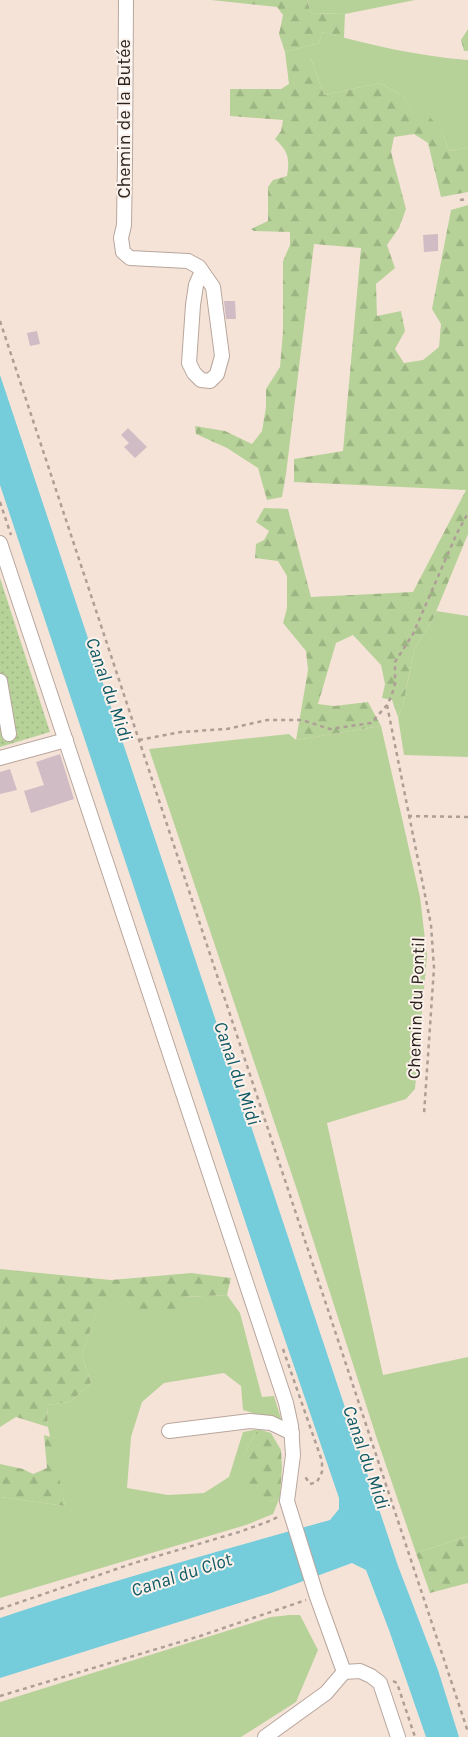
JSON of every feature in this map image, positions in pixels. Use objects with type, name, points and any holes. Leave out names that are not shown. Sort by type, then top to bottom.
[{"type":"street","name":"Chemin de la Butée","points":[[126,0],[124,225],[121,238],[123,252],[130,258],[188,261],[199,267],[202,271]]},
{"type":"street","points":[[202,271],[213,287],[222,356],[217,374],[210,381],[201,380],[194,373],[189,363],[194,299],[196,285],[202,271]]},
{"type":"street","points":[[0,544],[280,1384],[292,1433],[293,1455],[287,1492],[290,1513],[344,1672]]},
{"type":"street","points":[[1,688],[9,734]]},
{"type":"street","points":[[0,758],[66,740]]},
{"type":"street","points":[[169,1431],[250,1421],[271,1423],[292,1433]]},
{"type":"street","points":[[265,1737],[326,1693],[344,1672],[360,1671],[380,1683],[398,1737]]},
{"type":"path","points":[[460,200],[468,199]]},
{"type":"path","points":[[0,321],[468,1732]]},
{"type":"path","points":[[139,740],[181,732],[227,729],[267,720],[302,720],[330,729],[371,723],[387,705],[395,684],[395,662],[414,634],[457,533],[468,514]]},
{"type":"path","name":"Chemin du Pontil","points":[[387,705],[431,925],[434,968],[424,1114]]},
{"type":"path","points":[[408,816],[468,817]]},
{"type":"path","points":[[0,1609],[134,1563],[267,1522],[290,1513]]},
{"type":"path","points":[[0,1696],[200,1636],[316,1593]]},
{"type":"green space","points":[[211,0],[307,0],[311,13],[345,14],[344,38],[322,32],[319,43],[285,52],[279,34],[283,15],[277,7]]},
{"type":"green space","points":[[307,0],[415,0],[345,14],[311,13]]},
{"type":"green space","points":[[468,29],[468,51],[464,51],[461,40]]},
{"type":"green space","points":[[322,32],[394,49],[468,60],[468,147],[449,151],[441,130],[413,115],[404,97],[380,83],[324,95],[311,59],[289,84],[285,52],[319,43]]},
{"type":"green space","points":[[311,59],[324,95],[380,83],[404,97],[413,114],[429,116],[441,130],[449,151],[468,147],[468,192],[441,197],[428,143],[414,134],[394,137],[391,152],[406,209],[399,228],[387,245],[395,268],[376,284],[377,316],[401,311],[405,331],[395,349],[404,363],[423,360],[439,347],[441,324],[432,309],[451,210],[468,205],[468,534],[433,619],[414,650],[403,705],[398,717],[392,700],[382,698],[385,684],[381,665],[353,635],[336,643],[318,704],[334,706],[368,702],[381,726],[296,740],[308,670],[306,651],[283,623],[287,608],[287,576],[278,561],[255,558],[256,544],[264,540],[269,531],[256,522],[264,508],[288,509],[311,597],[413,592],[466,490],[294,482],[294,459],[343,451],[361,248],[314,244],[282,497],[267,500],[258,468],[227,448],[196,434],[195,426],[225,431],[252,444],[262,431],[266,407],[266,389],[280,367],[283,331],[283,261],[290,245],[290,232],[254,231],[251,229],[268,221],[268,187],[273,180],[287,176],[287,155],[283,147],[275,139],[281,131],[283,120],[230,116],[230,89],[281,89],[289,84],[293,64]]},
{"type":"green space","points":[[0,578],[50,732],[0,747]]},
{"type":"green space","points":[[436,611],[468,616],[468,757],[404,755],[398,717],[403,705],[414,650]]},
{"type":"green space","points":[[381,726],[420,897],[427,956],[415,1089],[406,1099],[327,1123],[383,1375],[468,1357],[468,1536],[416,1553],[149,749],[289,734],[296,740]]},
{"type":"green space","points":[[0,1269],[111,1280],[191,1273],[231,1278],[227,1295],[182,1297],[177,1311],[133,1316],[126,1296],[101,1297],[82,1356],[91,1383],[70,1402],[47,1405],[48,1427],[16,1417],[0,1427]]},
{"type":"green space","points":[[227,1295],[240,1313],[262,1397],[274,1396],[282,1422],[243,1410],[241,1386],[224,1373],[164,1383],[142,1402],[131,1437],[127,1488],[168,1495],[204,1493],[229,1477],[243,1432],[258,1429],[244,1455],[270,1502],[280,1497],[273,1514],[246,1525],[0,1598],[0,1497],[65,1506],[48,1427],[47,1405],[70,1402],[91,1383],[82,1356],[101,1296],[126,1296],[134,1316],[182,1297]]},
{"type":"green space","points":[[258,1429],[271,1433],[281,1450],[280,1497],[270,1502],[254,1501],[246,1479],[244,1455]]},
{"type":"green space","points":[[44,1435],[51,1437],[65,1506],[0,1497],[0,1464],[23,1469],[33,1474],[47,1468]]},
{"type":"green space","points":[[468,1536],[468,1583],[430,1593],[416,1553]]},
{"type":"green space","points":[[300,1615],[318,1650],[296,1702],[241,1737],[0,1737],[0,1702],[271,1617]]},
{"type":"water","name":"Canal du Clot","points":[[0,375],[398,1566],[438,1670],[459,1737],[426,1737],[366,1570],[352,1563],[271,1593],[0,1678],[0,1618],[123,1579],[330,1520],[339,1509],[339,1498],[0,485]]},
{"type":"building","points":[[438,234],[438,251],[424,252],[423,235]]},
{"type":"building","points":[[224,301],[235,301],[236,319],[226,319]]},
{"type":"building","points":[[37,331],[40,344],[30,346],[27,333]]},
{"type":"building","points":[[128,428],[147,447],[135,458],[124,447],[129,443],[121,435]]},
{"type":"building","points":[[60,754],[74,799],[31,813],[24,791],[44,785],[36,762]]},
{"type":"building","points":[[10,769],[17,790],[0,794],[0,772]]},
{"type":"water label","name":"Canal du Midi","points":[[110,689]]},
{"type":"water label","name":"Canal du Midi","points":[[238,1073]]},
{"type":"water label","name":"Canal du Midi","points":[[367,1457]]}]
